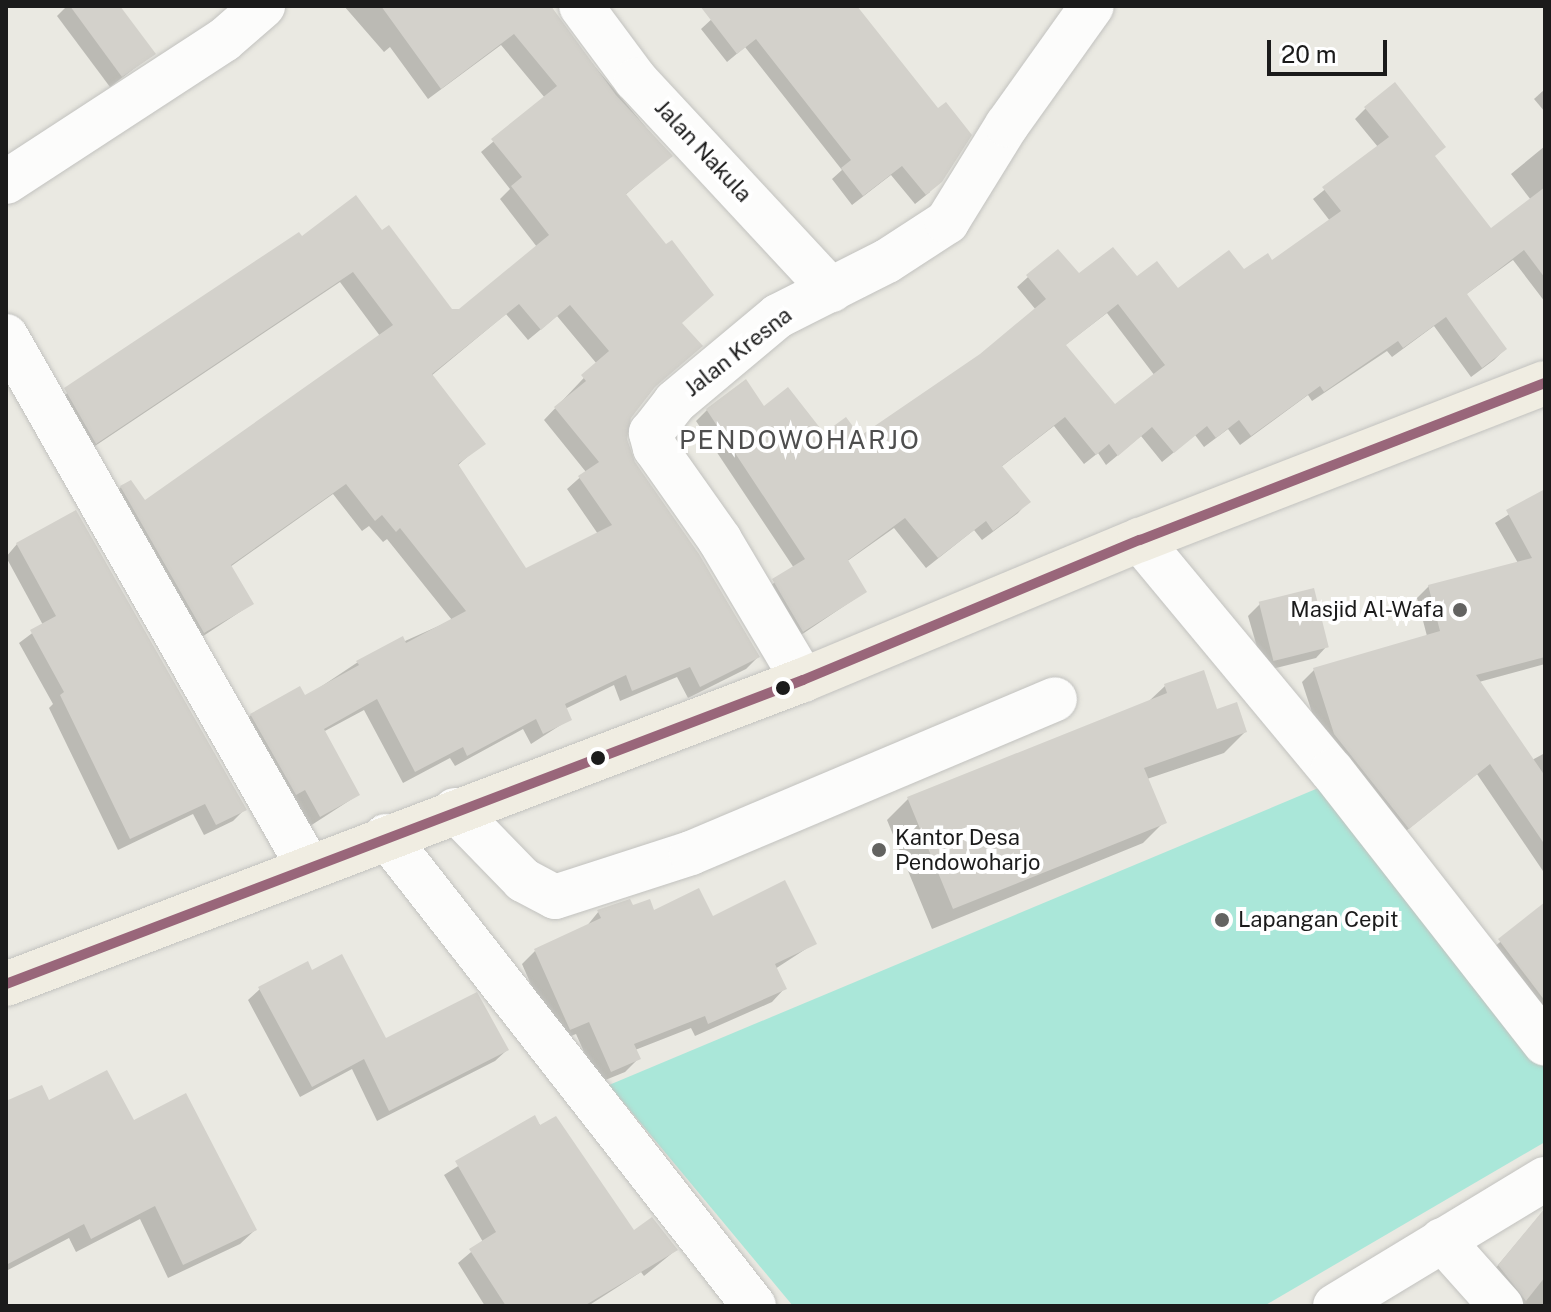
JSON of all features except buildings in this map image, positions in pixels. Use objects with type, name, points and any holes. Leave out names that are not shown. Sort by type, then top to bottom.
[{"type":"main road","points":[[6,984],[386,836],[803,680],[1140,540],[1545,383]]},
{"type":"street","points":[[6,182],[224,40],[263,6]]},
{"type":"street","name":"Jalan Nakula","points":[[581,6],[636,80],[831,290]]},
{"type":"street","name":"Jalan Kresna","points":[[803,680],[720,540],[659,456],[651,433],[717,364],[778,316],[831,290],[947,222],[1007,125],[1092,6]]},
{"type":"street","points":[[6,336],[308,866]]},
{"type":"street","points":[[1140,540],[1332,771],[1545,1044]]},
{"type":"street","points":[[455,810],[523,880],[555,897],[691,853],[1055,699]]},
{"type":"street","points":[[386,836],[754,1306]]},
{"type":"street","points":[[1335,1306],[1545,1179]]},
{"type":"street","points":[[1442,1240],[1501,1306]]},
{"type":"shaded area","name":"Lapangan Cepit","points":[[1335,781],[1545,1059],[1545,1142],[1264,1306],[793,1306],[609,1085]]},
{"type":"transit line","points":[[6,984],[803,680],[1140,540],[1545,383]]},
{"type":"place","name":"Masjid Al-Wafa","points":[[1460,610]]},
{"type":"place","name":"Kantor Desa Pendowoharjo","points":[[879,850]]},
{"type":"place","name":"Lapangan Cepit","points":[[1222,920]]},
{"type":"district","name":"PENDOWOHARJO","points":[[800,440]]}]
